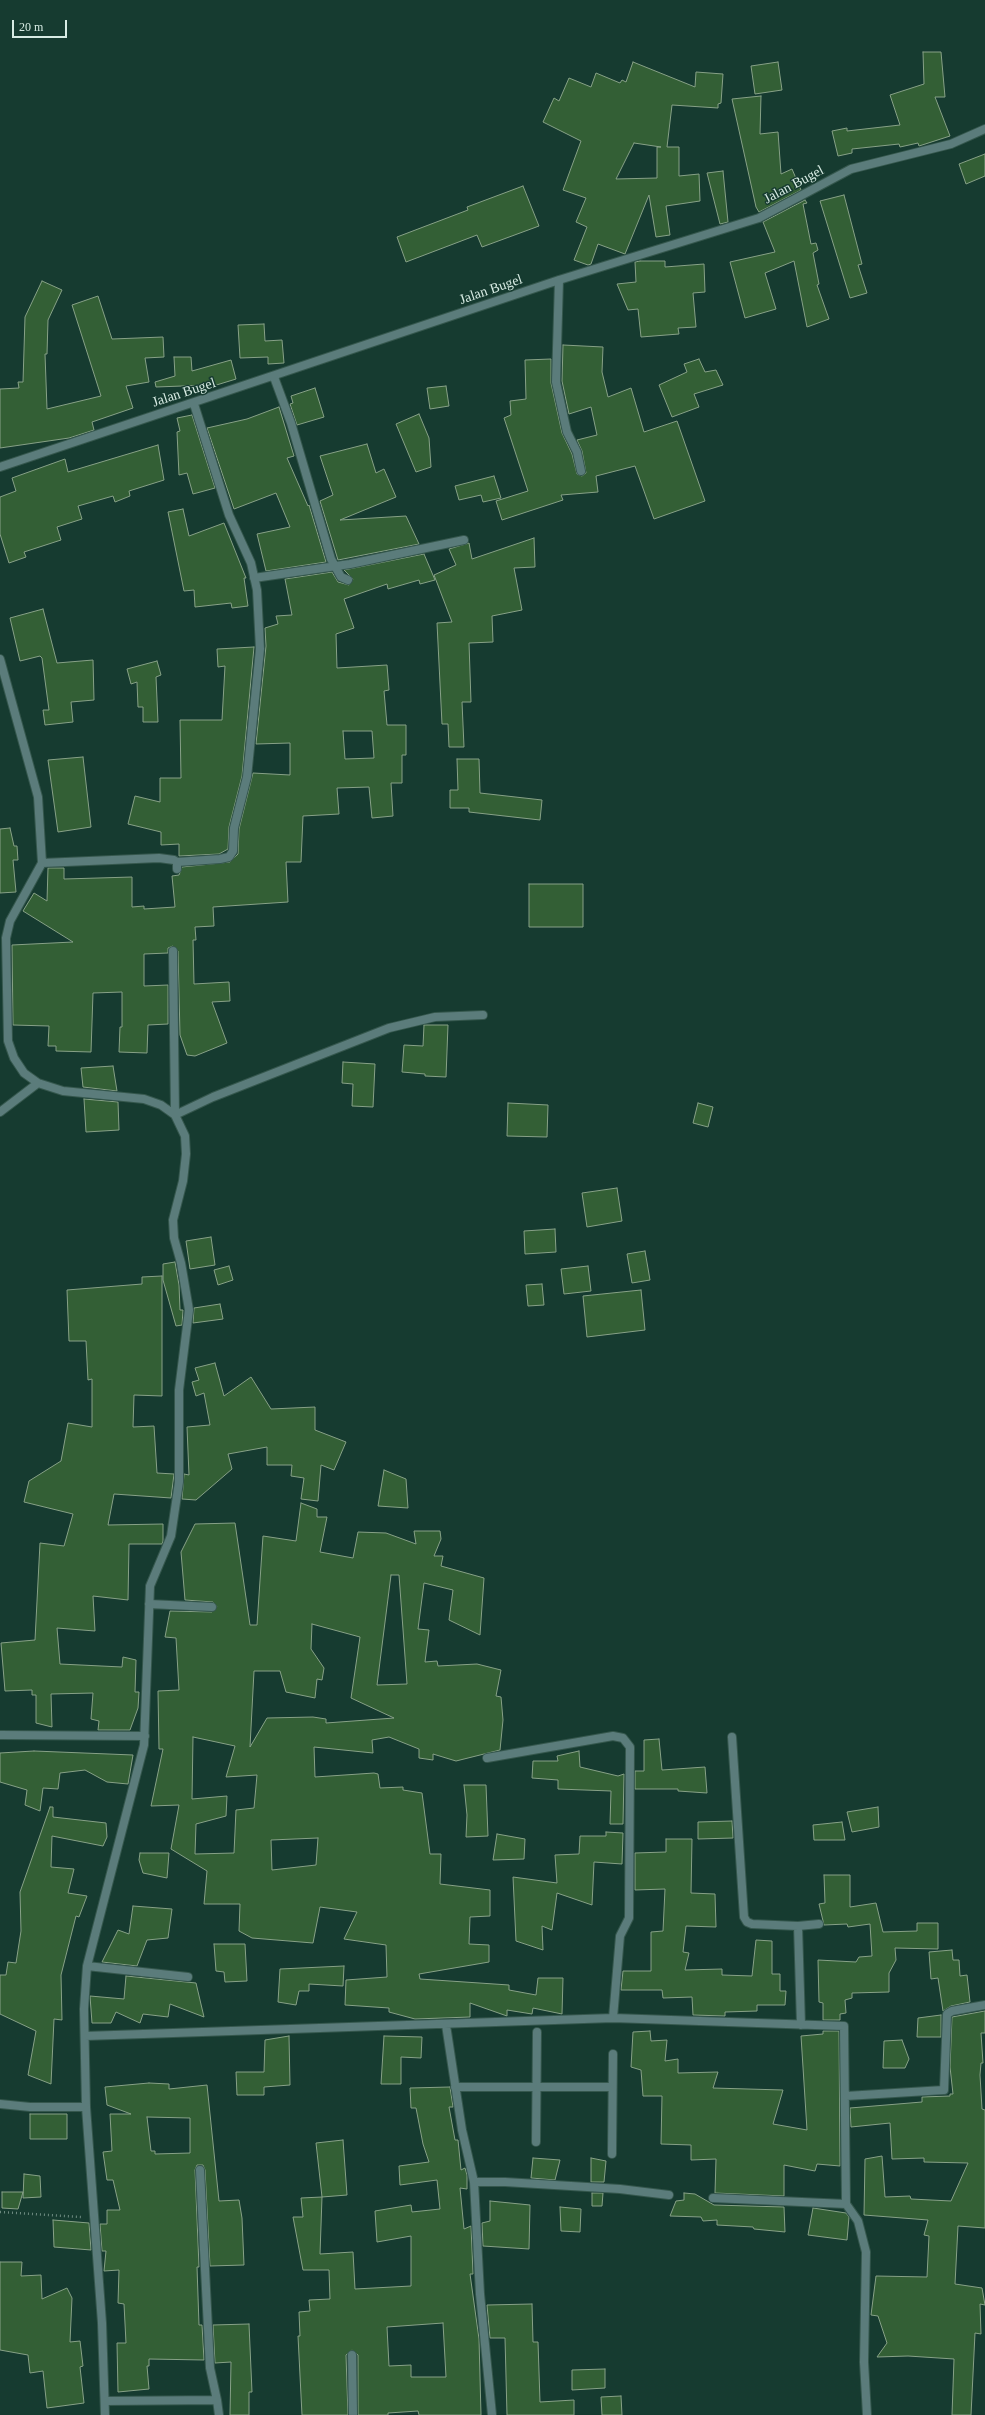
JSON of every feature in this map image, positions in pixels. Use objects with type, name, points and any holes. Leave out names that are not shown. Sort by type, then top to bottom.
[{"type":"street","name":"Jalan Bugel","points":[[0,467],[194,404],[559,280],[759,218],[851,169],[952,144],[985,129]]},
{"type":"street","points":[[559,280],[556,382],[567,432],[577,452],[581,471]]},
{"type":"street","points":[[274,377],[290,423],[324,538],[334,565],[341,577],[348,580]]},
{"type":"street","points":[[42,863],[159,858],[171,859],[177,866],[229,857],[232,851],[234,828],[247,777],[260,649],[254,578],[251,563],[229,516],[194,404]]},
{"type":"street","points":[[254,578],[405,554],[464,540]]},
{"type":"street","points":[[0,658],[38,796],[42,863],[10,921],[6,938],[8,1041],[14,1058],[24,1073],[38,1083],[63,1091],[144,1099],[161,1105],[175,1115]]},
{"type":"street","points":[[105,2415],[102,2323],[86,2107],[85,2036],[87,1966],[138,1777],[145,1736],[150,1586],[171,1536],[179,1482],[179,1390],[189,1310],[181,1263],[174,1238],[173,1220],[184,1181],[186,1154],[185,1136],[175,1115],[173,951]]},
{"type":"street","points":[[175,1115],[213,1096],[389,1028],[435,1017],[483,1014]]},
{"type":"street","points":[[0,1112],[38,1083]]},
{"type":"street","points":[[149,1604],[212,1607]]},
{"type":"street","points":[[0,1735],[145,1736]]},
{"type":"street","points":[[487,1758],[613,1736],[623,1738],[630,1747],[629,1918],[620,1936],[613,2018]]},
{"type":"street","points":[[732,1737],[744,1917],[747,1922],[752,1924],[798,1926],[819,1924]]},
{"type":"street","points":[[798,1926],[801,2025]]},
{"type":"street","points":[[87,1966],[188,1977]]},
{"type":"street","points":[[846,2096],[944,2090],[947,2014],[952,2011],[985,2005]]},
{"type":"street","points":[[85,2036],[446,2025],[613,2018],[844,2026],[846,2096],[846,2204],[858,2221],[866,2252],[864,2362],[867,2415]]},
{"type":"street","points":[[446,2025],[455,2087],[474,2182],[480,2294],[492,2415]]},
{"type":"street","points":[[536,2142],[537,2032]]},
{"type":"street","points":[[612,2154],[613,2054]]},
{"type":"street","points":[[455,2087],[612,2087]]},
{"type":"street","points":[[0,2104],[30,2108],[86,2107]]},
{"type":"street","points":[[200,2170],[210,2368],[219,2415]]},
{"type":"street","points":[[474,2182],[505,2182],[620,2189],[669,2195]]},
{"type":"street","points":[[712,2198],[846,2204]]},
{"type":"street","points":[[352,2355],[353,2415]]},
{"type":"street","points":[[105,2401],[217,2400]]},
{"type":"path","points":[[0,2212],[94,2218]]},
{"type":"building","points":[[923,52],[941,52],[945,97],[935,97],[950,136],[919,146],[918,143],[900,147],[899,144],[852,149],[852,153],[838,156],[832,131],[847,128],[847,131],[900,125],[890,95],[924,84]]},
{"type":"building","points":[[633,62],[695,87],[696,72],[723,74],[721,103],[718,104],[718,108],[672,105],[667,147],[679,147],[679,176],[699,174],[700,201],[666,206],[670,235],[656,237],[649,195],[625,254],[598,244],[591,264],[588,265],[574,260],[587,227],[576,222],[586,198],[563,190],[581,141],[543,122],[554,98],[559,101],[569,78],[591,87],[596,73],[620,83],[622,80],[626,82]],"holes":[[[634,143],[661,147],[657,147],[657,178],[616,179]]]},
{"type":"building","points":[[778,62],[782,90],[755,94],[751,66]]},
{"type":"building","points":[[761,96],[760,134],[778,132],[781,174],[792,169],[801,190],[759,212],[756,207],[732,99]]},
{"type":"building","points":[[985,154],[985,176],[966,184],[959,164]]},
{"type":"building","points":[[723,171],[728,222],[720,224],[707,173]]},
{"type":"building","points":[[523,186],[539,226],[482,247],[477,235],[406,262],[397,237],[468,210],[467,207]]},
{"type":"building","points":[[844,195],[862,264],[858,265],[867,293],[850,298],[820,201]]},
{"type":"building","points":[[805,200],[807,203],[803,204],[811,244],[816,243],[818,250],[813,253],[819,284],[817,285],[829,319],[807,327],[794,261],[765,273],[776,309],[745,318],[730,262],[775,252],[763,222]]},
{"type":"building","points":[[665,261],[665,267],[704,264],[705,292],[693,293],[696,327],[678,328],[679,334],[641,337],[638,309],[628,310],[617,284],[636,282],[635,262]]},
{"type":"building","points":[[42,281],[62,290],[48,320],[47,354],[45,354],[47,409],[101,396],[72,305],[98,296],[112,339],[163,337],[164,357],[145,358],[149,382],[126,386],[133,408],[92,422],[94,430],[69,438],[0,448],[0,389],[19,388],[18,382],[23,382],[25,317]]},
{"type":"building","points":[[264,324],[265,341],[282,340],[284,363],[268,364],[268,357],[240,358],[238,325]]},
{"type":"building","points":[[563,345],[603,347],[602,372],[608,397],[631,388],[644,432],[677,421],[705,501],[654,519],[635,466],[596,476],[598,492],[561,495],[563,500],[502,520],[496,501],[528,491],[504,418],[511,415],[510,401],[526,399],[525,360],[551,359],[551,383],[562,433],[572,454],[577,474],[582,476],[586,473],[582,451],[577,440],[597,435],[591,407],[569,414],[562,381]]},
{"type":"building","points":[[174,357],[191,357],[192,371],[231,360],[236,379],[210,387],[209,385],[156,387],[155,382],[175,376]]},
{"type":"building","points":[[699,359],[705,372],[716,370],[723,385],[694,394],[699,407],[672,417],[659,385],[687,372],[684,364]]},
{"type":"building","points":[[446,386],[449,406],[430,409],[427,388]]},
{"type":"building","points":[[315,388],[324,417],[297,425],[290,404],[293,403],[291,396]]},
{"type":"building","points":[[279,407],[294,456],[287,458],[308,506],[309,505],[326,562],[266,571],[257,534],[290,527],[276,493],[234,509],[207,428],[247,419]]},
{"type":"building","points":[[419,414],[429,438],[431,467],[416,472],[396,424]]},
{"type":"building","points":[[192,415],[215,488],[193,494],[187,473],[179,475],[177,432],[180,431],[177,418]]},
{"type":"building","points":[[367,444],[376,473],[384,469],[396,497],[340,520],[406,516],[419,544],[338,560],[320,501],[333,495],[320,456]]},
{"type":"building","points":[[158,445],[164,480],[129,491],[130,496],[115,502],[113,496],[78,506],[82,519],[57,527],[61,540],[24,552],[26,557],[9,563],[0,534],[0,497],[16,491],[12,478],[65,459],[68,472]]},
{"type":"building","points":[[494,476],[501,498],[483,502],[481,495],[459,500],[455,486]]},
{"type":"building","points":[[183,509],[189,536],[224,523],[246,578],[244,578],[248,606],[232,608],[231,603],[195,607],[194,590],[184,591],[168,512]]},
{"type":"building","points":[[534,538],[535,567],[514,568],[522,610],[492,616],[493,642],[469,643],[471,702],[462,702],[464,747],[449,747],[448,724],[442,724],[437,623],[452,622],[434,575],[456,565],[449,549],[469,543],[472,559]]},
{"type":"building","points":[[424,554],[435,580],[420,584],[419,580],[388,589],[387,584],[344,599],[354,628],[336,634],[337,668],[387,665],[389,690],[384,691],[387,725],[406,725],[406,755],[402,755],[402,783],[391,783],[393,816],[372,818],[369,787],[337,788],[339,814],[303,816],[301,862],[286,862],[288,902],[213,907],[214,926],[195,927],[196,940],[193,940],[194,984],[229,982],[230,1001],[212,1002],[227,1043],[195,1056],[187,1055],[180,1035],[178,951],[173,946],[168,948],[168,953],[144,954],[144,986],[168,985],[168,1024],[148,1025],[147,1053],[119,1052],[120,1027],[122,1027],[122,992],[93,993],[91,1052],[56,1051],[56,1046],[48,1046],[49,1026],[13,1025],[12,945],[73,942],[23,911],[34,893],[47,901],[48,868],[64,868],[64,879],[132,877],[132,907],[144,906],[144,909],[175,907],[172,876],[179,875],[182,867],[230,862],[238,854],[239,829],[253,773],[290,775],[290,743],[256,744],[266,646],[265,628],[278,624],[276,616],[292,615],[285,579],[332,572],[338,582],[349,585],[353,579],[344,570]],"holes":[[[343,731],[372,731],[374,758],[345,759]]]},
{"type":"building","points":[[43,609],[57,663],[93,660],[94,700],[71,702],[73,722],[45,725],[43,710],[49,710],[42,658],[40,656],[20,661],[10,618]]},
{"type":"building","points":[[254,647],[242,776],[229,827],[228,849],[219,854],[179,856],[179,844],[161,845],[161,832],[128,824],[135,796],[160,802],[160,778],[181,778],[180,720],[222,720],[225,666],[218,667],[217,649]]},
{"type":"building","points":[[157,661],[161,675],[156,677],[158,722],[143,722],[143,707],[138,707],[137,682],[131,684],[127,669]]},
{"type":"building","points":[[83,757],[91,827],[58,832],[48,760]]},
{"type":"building","points":[[457,759],[479,759],[480,793],[542,800],[540,820],[469,812],[469,808],[450,808],[450,790],[458,790]]},
{"type":"building","points":[[10,828],[14,846],[17,846],[18,860],[13,860],[16,892],[0,893],[0,829]]},
{"type":"building","points":[[529,884],[583,884],[583,927],[529,927]]},
{"type":"building","points":[[424,1025],[448,1025],[446,1077],[425,1076],[425,1074],[402,1072],[404,1045],[423,1046]]},
{"type":"building","points":[[343,1062],[375,1064],[373,1107],[352,1106],[353,1084],[342,1083]]},
{"type":"building","points":[[113,1066],[117,1091],[83,1087],[81,1068]]},
{"type":"building","points":[[84,1099],[118,1102],[119,1130],[86,1132]]},
{"type":"building","points":[[508,1103],[548,1105],[547,1137],[507,1136]]},
{"type":"building","points":[[698,1103],[713,1107],[708,1127],[693,1123]]},
{"type":"building","points":[[617,1188],[622,1221],[587,1227],[582,1193]]},
{"type":"building","points":[[555,1229],[556,1252],[525,1254],[524,1231]]},
{"type":"building","points":[[211,1237],[215,1265],[190,1269],[186,1241]]},
{"type":"building","points":[[645,1251],[650,1280],[632,1283],[627,1254]]},
{"type":"building","points":[[175,1262],[179,1285],[180,1310],[183,1310],[182,1325],[176,1326],[163,1280],[163,1264]]},
{"type":"building","points":[[229,1266],[233,1280],[218,1285],[214,1270]]},
{"type":"building","points":[[588,1266],[591,1291],[564,1294],[561,1269]]},
{"type":"building","points":[[162,1276],[162,1396],[134,1395],[133,1427],[154,1426],[157,1473],[174,1474],[171,1498],[114,1494],[108,1525],[163,1524],[163,1541],[162,1544],[129,1544],[128,1600],[93,1596],[95,1631],[57,1628],[60,1664],[122,1667],[123,1657],[136,1660],[135,1692],[139,1692],[138,1708],[130,1730],[98,1730],[99,1721],[91,1719],[93,1693],[51,1694],[52,1727],[36,1723],[36,1695],[32,1695],[32,1690],[5,1691],[1,1643],[35,1640],[40,1543],[64,1546],[73,1514],[24,1502],[29,1481],[61,1461],[68,1423],[92,1427],[92,1379],[88,1380],[86,1341],[69,1341],[67,1290],[142,1284],[142,1277]]},
{"type":"building","points":[[542,1284],[544,1305],[528,1306],[526,1285]]},
{"type":"building","points":[[641,1290],[645,1330],[587,1337],[583,1296]]},
{"type":"building","points":[[220,1304],[223,1319],[193,1323],[194,1308]]},
{"type":"building","points":[[215,1363],[224,1396],[251,1377],[271,1409],[315,1407],[315,1430],[346,1442],[334,1470],[321,1465],[318,1501],[301,1499],[304,1478],[291,1476],[292,1465],[267,1465],[267,1447],[228,1454],[232,1469],[196,1500],[182,1499],[184,1474],[189,1475],[187,1427],[210,1425],[204,1393],[196,1396],[192,1382],[199,1380],[195,1368]]},
{"type":"building","points":[[384,1470],[406,1479],[408,1508],[378,1506]]},
{"type":"building","points":[[301,1503],[317,1509],[317,1517],[327,1517],[320,1552],[353,1558],[358,1532],[386,1533],[416,1544],[414,1531],[440,1531],[441,1539],[434,1556],[443,1556],[441,1566],[484,1578],[480,1635],[449,1620],[453,1590],[424,1583],[418,1629],[429,1630],[425,1662],[437,1661],[438,1666],[477,1664],[501,1670],[496,1696],[501,1697],[503,1720],[500,1750],[456,1761],[433,1754],[433,1760],[419,1758],[419,1749],[389,1737],[372,1740],[373,1753],[314,1747],[315,1777],[374,1773],[378,1774],[380,1788],[403,1787],[403,1790],[422,1793],[430,1854],[441,1854],[440,1884],[490,1890],[490,1916],[470,1917],[469,1944],[489,1945],[489,1962],[419,1974],[420,1979],[509,1985],[509,1990],[536,1995],[538,1978],[563,1978],[562,2014],[533,2008],[532,2014],[507,2010],[507,2016],[470,2003],[470,2017],[415,2019],[389,2012],[389,2008],[345,2005],[346,1980],[387,1977],[386,1945],[344,1939],[357,1912],[320,1907],[313,1943],[252,1938],[239,1931],[240,1904],[204,1904],[207,1871],[171,1849],[179,1805],[151,1806],[163,1749],[159,1749],[158,1691],[179,1690],[176,1638],[165,1637],[170,1611],[212,1612],[217,1607],[213,1602],[185,1600],[181,1552],[195,1524],[235,1523],[250,1625],[257,1625],[263,1536],[296,1541]],"holes":[[[391,1575],[399,1575],[407,1684],[377,1685]],[[312,1624],[360,1637],[351,1698],[394,1718],[326,1723],[326,1719],[313,1717],[267,1718],[250,1747],[254,1671],[280,1671],[286,1692],[315,1698],[317,1679],[322,1680],[324,1668],[311,1649]],[[193,1737],[235,1746],[226,1777],[257,1775],[254,1808],[236,1810],[234,1853],[195,1854],[196,1824],[226,1816],[227,1796],[192,1799]],[[318,1838],[316,1865],[272,1870],[271,1840]]]},
{"type":"building","points":[[659,1739],[662,1770],[705,1767],[707,1793],[678,1791],[678,1789],[635,1789],[635,1771],[644,1771],[644,1740]]},
{"type":"building","points":[[34,1751],[133,1755],[128,1784],[107,1782],[85,1770],[60,1773],[58,1789],[43,1788],[40,1811],[25,1805],[27,1790],[0,1782],[0,1753]]},
{"type":"building","points":[[579,1751],[580,1767],[618,1776],[624,1774],[623,1824],[610,1824],[611,1791],[558,1789],[558,1780],[532,1778],[533,1761],[558,1761],[557,1756]]},
{"type":"building","points":[[464,1785],[486,1785],[488,1836],[466,1837],[467,1815]]},
{"type":"building","points":[[50,1807],[53,1807],[53,1817],[106,1823],[107,1837],[103,1846],[52,1836],[51,1867],[74,1869],[68,1893],[87,1896],[79,1917],[76,1916],[61,1975],[62,2020],[54,2019],[51,2084],[28,2075],[36,2031],[0,2014],[0,1975],[6,1975],[8,1962],[16,1963],[21,1931],[20,1892]]},
{"type":"building","points":[[878,1807],[879,1827],[852,1832],[847,1812]]},
{"type":"building","points":[[732,1821],[733,1838],[698,1839],[698,1822]]},
{"type":"building","points":[[842,1822],[845,1840],[814,1840],[813,1825]]},
{"type":"building","points":[[606,1832],[623,1833],[622,1864],[594,1862],[592,1905],[557,1893],[552,1930],[542,1926],[543,1950],[516,1941],[513,1877],[557,1883],[555,1855],[579,1854],[580,1836],[606,1836]]},
{"type":"building","points":[[497,1834],[525,1839],[524,1859],[493,1860]]},
{"type":"building","points":[[666,1839],[692,1839],[691,1893],[715,1894],[716,1927],[686,1926],[683,1952],[689,1953],[685,1970],[722,1969],[722,1975],[752,1976],[756,1940],[772,1941],[772,1974],[780,1974],[780,1991],[786,1991],[785,2005],[757,2005],[757,2011],[725,2012],[725,2016],[693,2015],[692,1997],[663,1998],[662,1990],[621,1990],[623,1971],[651,1971],[651,1932],[663,1931],[665,1889],[635,1890],[635,1853],[666,1852]]},
{"type":"building","points":[[140,1853],[169,1853],[167,1878],[143,1873],[139,1860]]},
{"type":"building","points":[[824,1875],[850,1875],[850,1907],[876,1903],[883,1932],[917,1931],[917,1923],[938,1923],[938,1949],[895,1948],[896,1960],[889,1973],[889,1992],[852,1993],[852,1998],[845,2000],[846,2013],[840,2014],[840,2020],[823,2020],[823,2003],[819,2002],[818,1960],[856,1962],[859,1957],[872,1956],[870,1924],[848,1927],[847,1924],[824,1925],[819,1904],[825,1903]]},
{"type":"building","points":[[133,1906],[172,1909],[168,1938],[147,1940],[137,1966],[102,1962],[118,1930],[129,1934]]},
{"type":"building","points":[[214,1944],[245,1944],[247,1981],[225,1982],[224,1972],[216,1971]]},
{"type":"building","points":[[952,1950],[953,1960],[959,1960],[960,1976],[967,1975],[970,2002],[951,2006],[943,2011],[938,1978],[931,1979],[929,1952]]},
{"type":"building","points":[[344,1966],[343,1986],[309,1984],[309,1991],[299,1991],[296,2005],[278,2002],[280,1969]]},
{"type":"building","points":[[126,1976],[196,1983],[204,2017],[170,2004],[168,2017],[143,2014],[140,2023],[116,2012],[111,2023],[92,2023],[90,1996],[124,1999]]},
{"type":"building","points":[[985,2011],[985,2033],[981,2033],[983,2063],[981,2063],[980,2075],[982,2109],[985,2110],[985,2228],[958,2226],[955,2284],[982,2288],[985,2305],[980,2304],[981,2334],[975,2333],[971,2415],[952,2415],[954,2359],[908,2356],[877,2357],[887,2343],[878,2316],[871,2315],[876,2276],[927,2277],[929,2236],[924,2235],[928,2220],[864,2215],[865,2159],[882,2156],[885,2197],[910,2196],[911,2199],[951,2201],[968,2163],[924,2162],[924,2158],[892,2159],[890,2123],[851,2127],[850,2108],[922,2102],[922,2097],[950,2096],[950,2094],[953,2094],[950,2067],[952,2017]]},
{"type":"building","points":[[941,2015],[941,2037],[917,2037],[918,2018]]},
{"type":"building","points":[[650,2031],[651,2041],[667,2040],[665,2061],[678,2059],[678,2073],[718,2072],[713,2088],[783,2090],[773,2124],[807,2130],[801,2036],[823,2034],[823,2031],[839,2031],[840,2166],[817,2164],[815,2171],[784,2165],[784,2196],[715,2193],[716,2159],[691,2160],[691,2145],[661,2144],[662,2096],[643,2096],[641,2070],[631,2067],[633,2032]]},
{"type":"building","points":[[289,2036],[290,2085],[264,2087],[264,2095],[237,2095],[236,2072],[264,2072],[265,2040]]},
{"type":"building","points":[[384,2036],[422,2037],[421,2058],[401,2057],[401,2084],[381,2084]]},
{"type":"building","points":[[902,2040],[909,2059],[905,2068],[883,2068],[884,2041]]},
{"type":"building","points":[[149,2083],[169,2084],[169,2089],[207,2085],[219,2201],[239,2200],[242,2218],[244,2265],[210,2266],[205,2170],[203,2165],[197,2165],[195,2170],[199,2267],[197,2267],[199,2325],[202,2325],[204,2360],[149,2359],[149,2366],[147,2366],[149,2389],[118,2392],[117,2343],[126,2343],[124,2304],[118,2303],[119,2270],[104,2271],[106,2251],[102,2251],[100,2224],[107,2224],[107,2210],[120,2210],[113,2180],[107,2180],[103,2152],[112,2151],[110,2114],[131,2114],[107,2105],[105,2087]],"holes":[[[147,2117],[190,2118],[190,2153],[155,2154],[155,2151],[151,2151]]]},
{"type":"building","points":[[450,2087],[453,2107],[449,2107],[455,2140],[458,2140],[461,2170],[465,2168],[467,2175],[467,2189],[460,2188],[464,2229],[471,2226],[473,2274],[470,2274],[479,2339],[481,2415],[419,2415],[418,2411],[388,2413],[388,2415],[358,2415],[358,2355],[352,2350],[346,2355],[348,2415],[302,2415],[298,2336],[300,2336],[299,2312],[310,2311],[309,2300],[330,2299],[329,2270],[303,2270],[293,2217],[303,2217],[301,2198],[322,2197],[320,2254],[353,2252],[355,2289],[411,2286],[411,2236],[377,2242],[375,2211],[411,2205],[412,2212],[440,2209],[437,2180],[400,2185],[399,2166],[429,2162],[423,2144],[416,2108],[411,2108],[410,2088]],"holes":[[[443,2323],[446,2377],[411,2377],[411,2365],[389,2366],[387,2327]]]},
{"type":"building","points":[[30,2114],[67,2114],[67,2139],[30,2139]]},
{"type":"building","points":[[343,2140],[347,2195],[322,2197],[316,2143]]},
{"type":"building","points":[[533,2158],[560,2160],[555,2180],[531,2178]]},
{"type":"building","points":[[591,2158],[606,2161],[604,2182],[591,2182]]},
{"type":"building","points":[[24,2174],[40,2176],[41,2197],[23,2198]]},
{"type":"building","points":[[2,2192],[23,2192],[18,2209],[2,2208]]},
{"type":"building","points":[[592,2193],[603,2193],[602,2206],[592,2206]]},
{"type":"building","points":[[684,2193],[695,2194],[714,2205],[784,2207],[785,2232],[754,2229],[753,2227],[717,2225],[717,2220],[703,2221],[701,2217],[670,2216],[676,2201],[684,2200]]},
{"type":"building","points":[[490,2201],[530,2205],[529,2249],[483,2246],[482,2223],[490,2221]]},
{"type":"building","points":[[560,2207],[581,2209],[580,2232],[561,2231]]},
{"type":"building","points":[[813,2208],[846,2213],[849,2217],[847,2240],[808,2235]]},
{"type":"building","points":[[53,2220],[89,2223],[91,2250],[54,2247]]},
{"type":"building","points":[[0,2262],[22,2262],[21,2276],[41,2275],[42,2299],[67,2288],[72,2298],[70,2342],[80,2341],[83,2366],[80,2367],[84,2403],[47,2408],[43,2371],[30,2373],[28,2355],[0,2350]]},
{"type":"building","points":[[532,2304],[533,2342],[538,2342],[540,2402],[574,2400],[574,2415],[507,2415],[505,2338],[490,2338],[487,2305]]},
{"type":"building","points":[[249,2324],[252,2392],[249,2392],[249,2415],[230,2415],[231,2362],[215,2363],[213,2325]]},
{"type":"building","points":[[605,2369],[605,2388],[572,2390],[572,2370]]},
{"type":"building","points":[[621,2396],[622,2415],[602,2415],[601,2397]]}]
